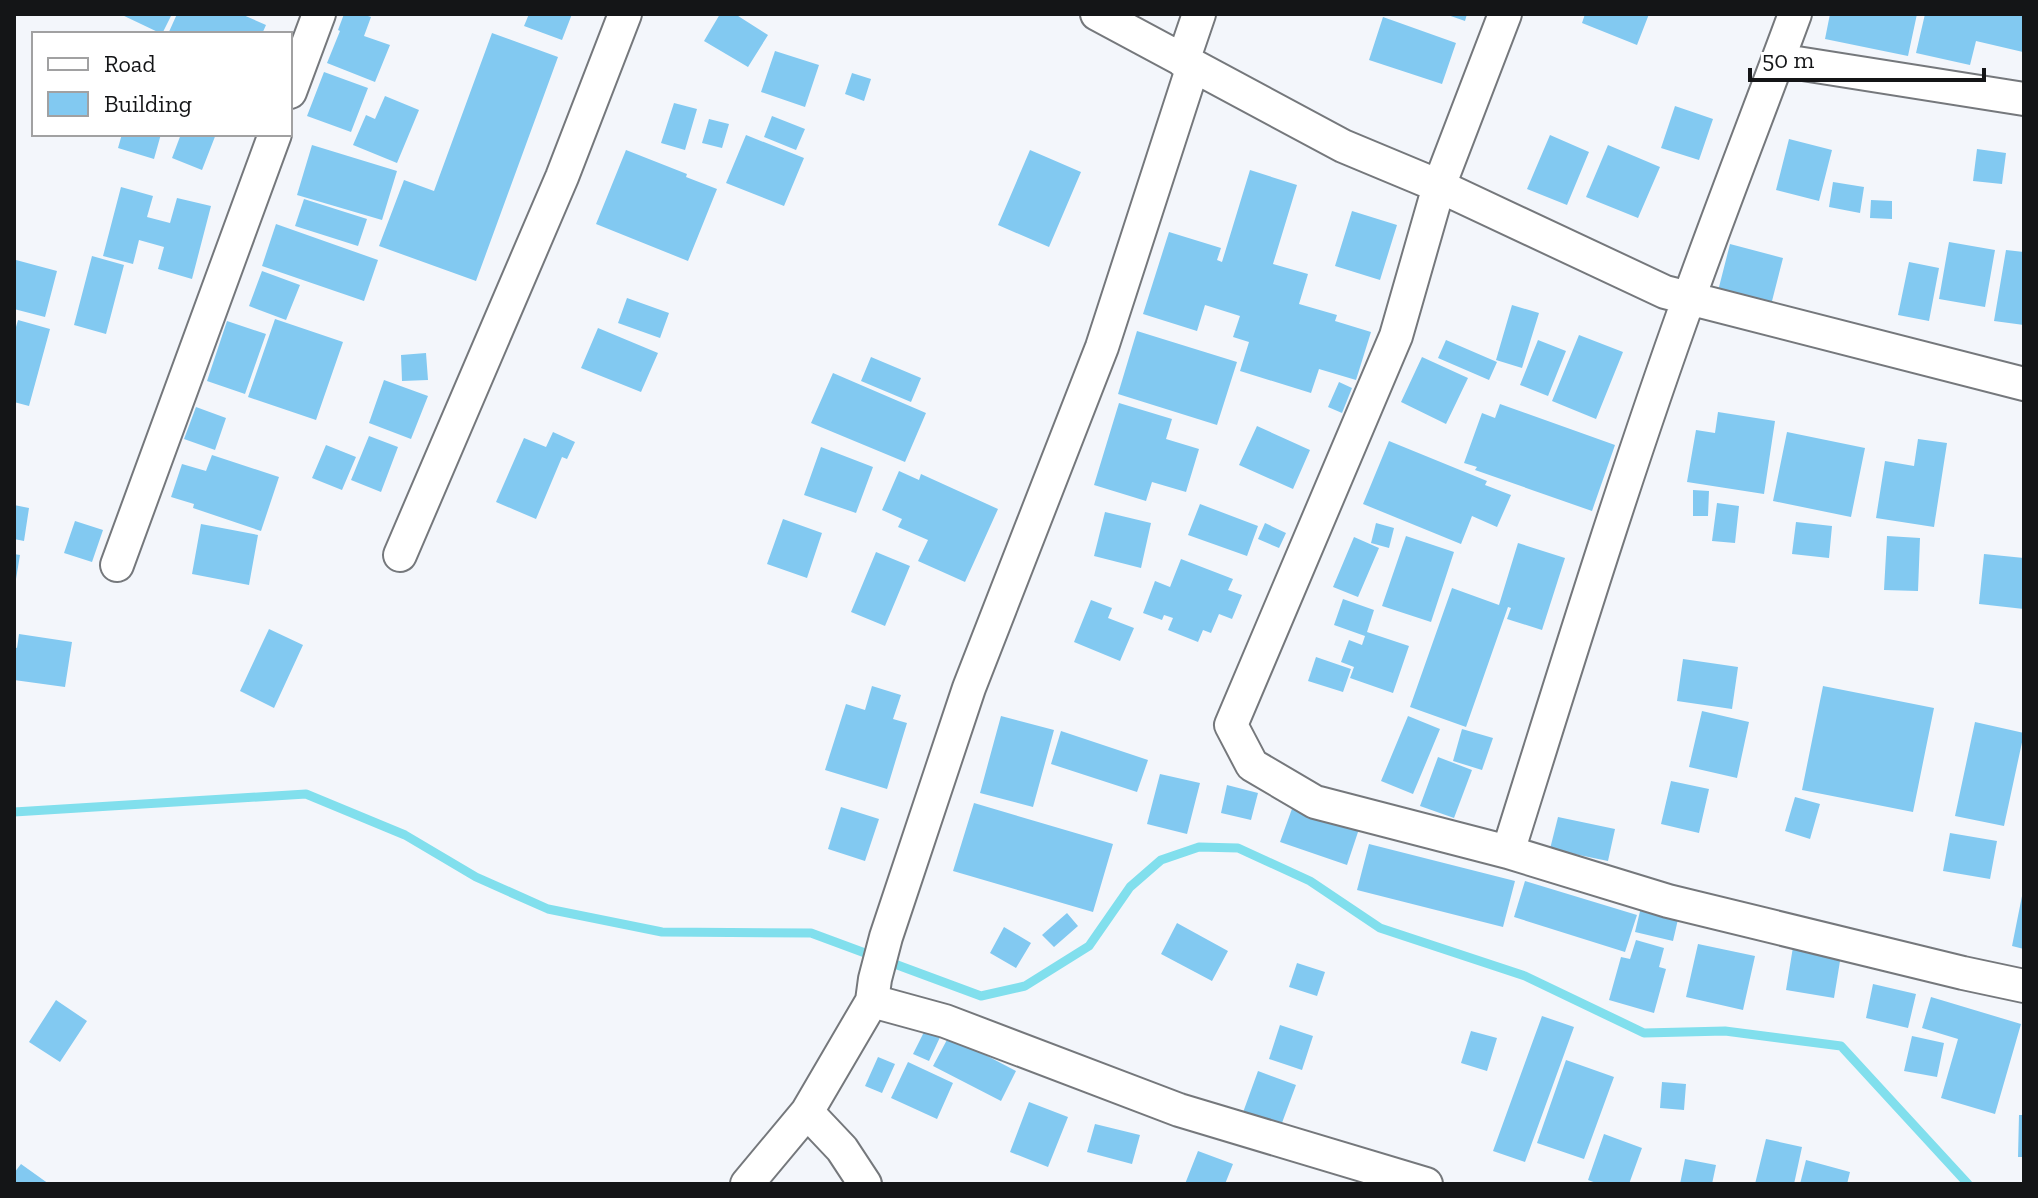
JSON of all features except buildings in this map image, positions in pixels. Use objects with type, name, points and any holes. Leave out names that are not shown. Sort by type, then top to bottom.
[{"type":"street","points":[[292,87],[319,14]]},
{"type":"street","points":[[400,555],[562,177],[625,14]]},
{"type":"street","points":[[1097,14],[1343,146],[1439,186],[1665,292],[2024,384]]},
{"type":"street","points":[[747,1184],[807,1112],[874,990],[886,937],[969,688],[1102,347],[1188,63],[1199,14]]},
{"type":"street","points":[[1505,14],[1439,186],[1396,336],[1231,725],[1252,765],[1315,802],[1508,852],[1668,901],[2024,986]]},
{"type":"street","points":[[1508,852],[1600,560],[1689,298],[1795,14]]},
{"type":"street","points":[[1778,60],[2024,99]]},
{"type":"street","points":[[117,565],[274,136]]},
{"type":"street","points":[[874,990],[945,1021],[1179,1110],[1426,1184]]},
{"type":"street","points":[[807,1112],[842,1149],[865,1184]]},
{"type":"waterway","points":[[14,812],[306,794],[405,835],[476,877],[548,909],[662,932],[811,933],[981,996],[1025,986],[1089,946],[1130,887],[1161,860],[1199,847],[1238,848],[1310,881],[1380,928],[1525,976],[1644,1033],[1725,1031],[1841,1046],[1968,1184]]}]
